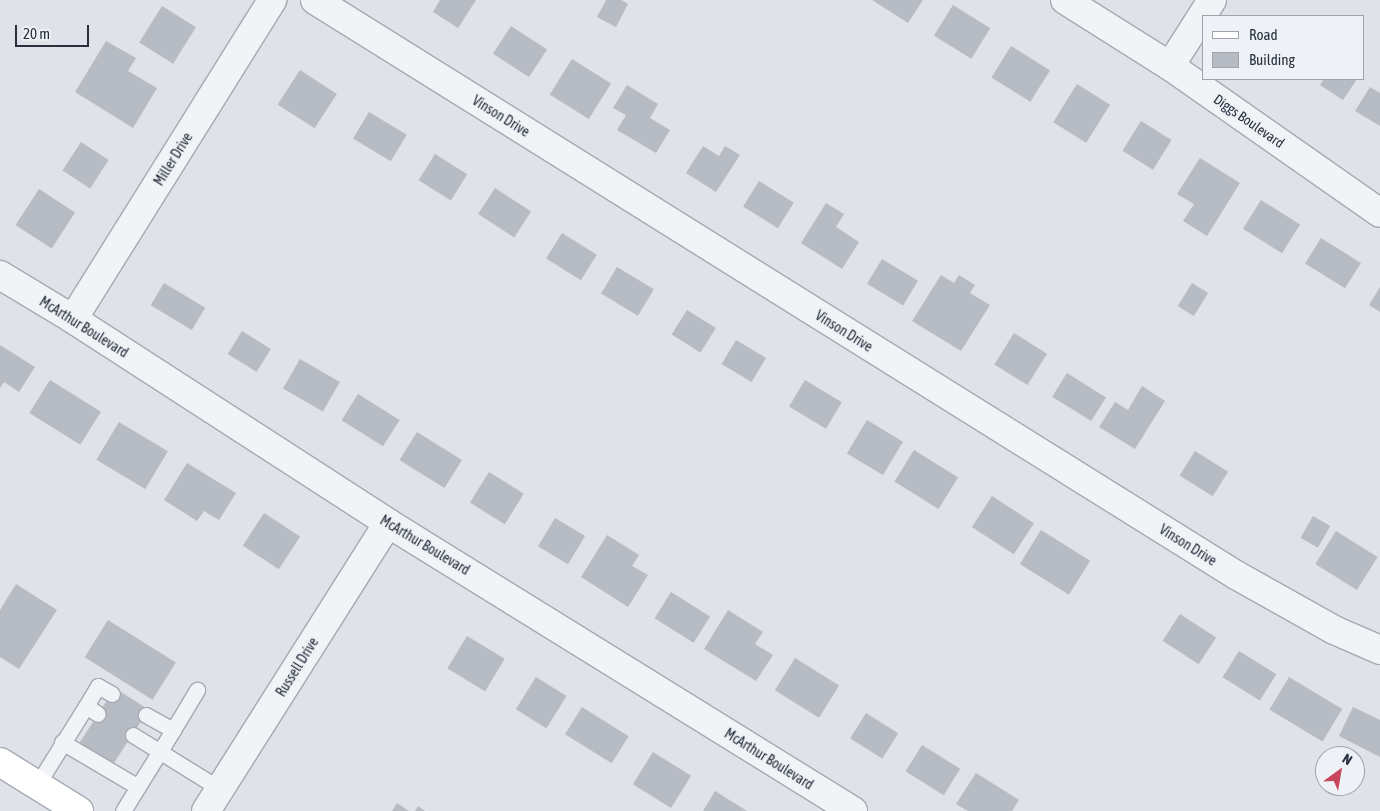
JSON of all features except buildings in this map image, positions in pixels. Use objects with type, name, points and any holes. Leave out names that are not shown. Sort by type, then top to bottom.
[{"type":"main road","points":[[0,762],[79,811]]},
{"type":"street","name":"Miller Drive","points":[[73,319],[272,0]]},
{"type":"street","name":"Vinson Drive","points":[[314,0],[1236,575],[1334,630],[1380,650]]},
{"type":"street","name":"Diggs Boulevard","points":[[1065,0],[1170,66],[1380,213]]},
{"type":"street","points":[[1202,15],[1212,0]]},
{"type":"street","points":[[1170,66],[1202,16]]},
{"type":"street","name":"McArthur Boulevard","points":[[0,275],[73,319],[388,523],[853,811]]},
{"type":"street","name":"Russell Drive","points":[[213,800],[388,523]]},
{"type":"lane","points":[[37,785],[62,742],[92,710],[98,686],[112,694]]},
{"type":"lane","points":[[123,811],[197,690]]},
{"type":"lane","points":[[146,715],[173,730]]},
{"type":"lane","points":[[133,736],[160,753],[213,800]]},
{"type":"lane","points":[[62,742],[138,787]]}]
